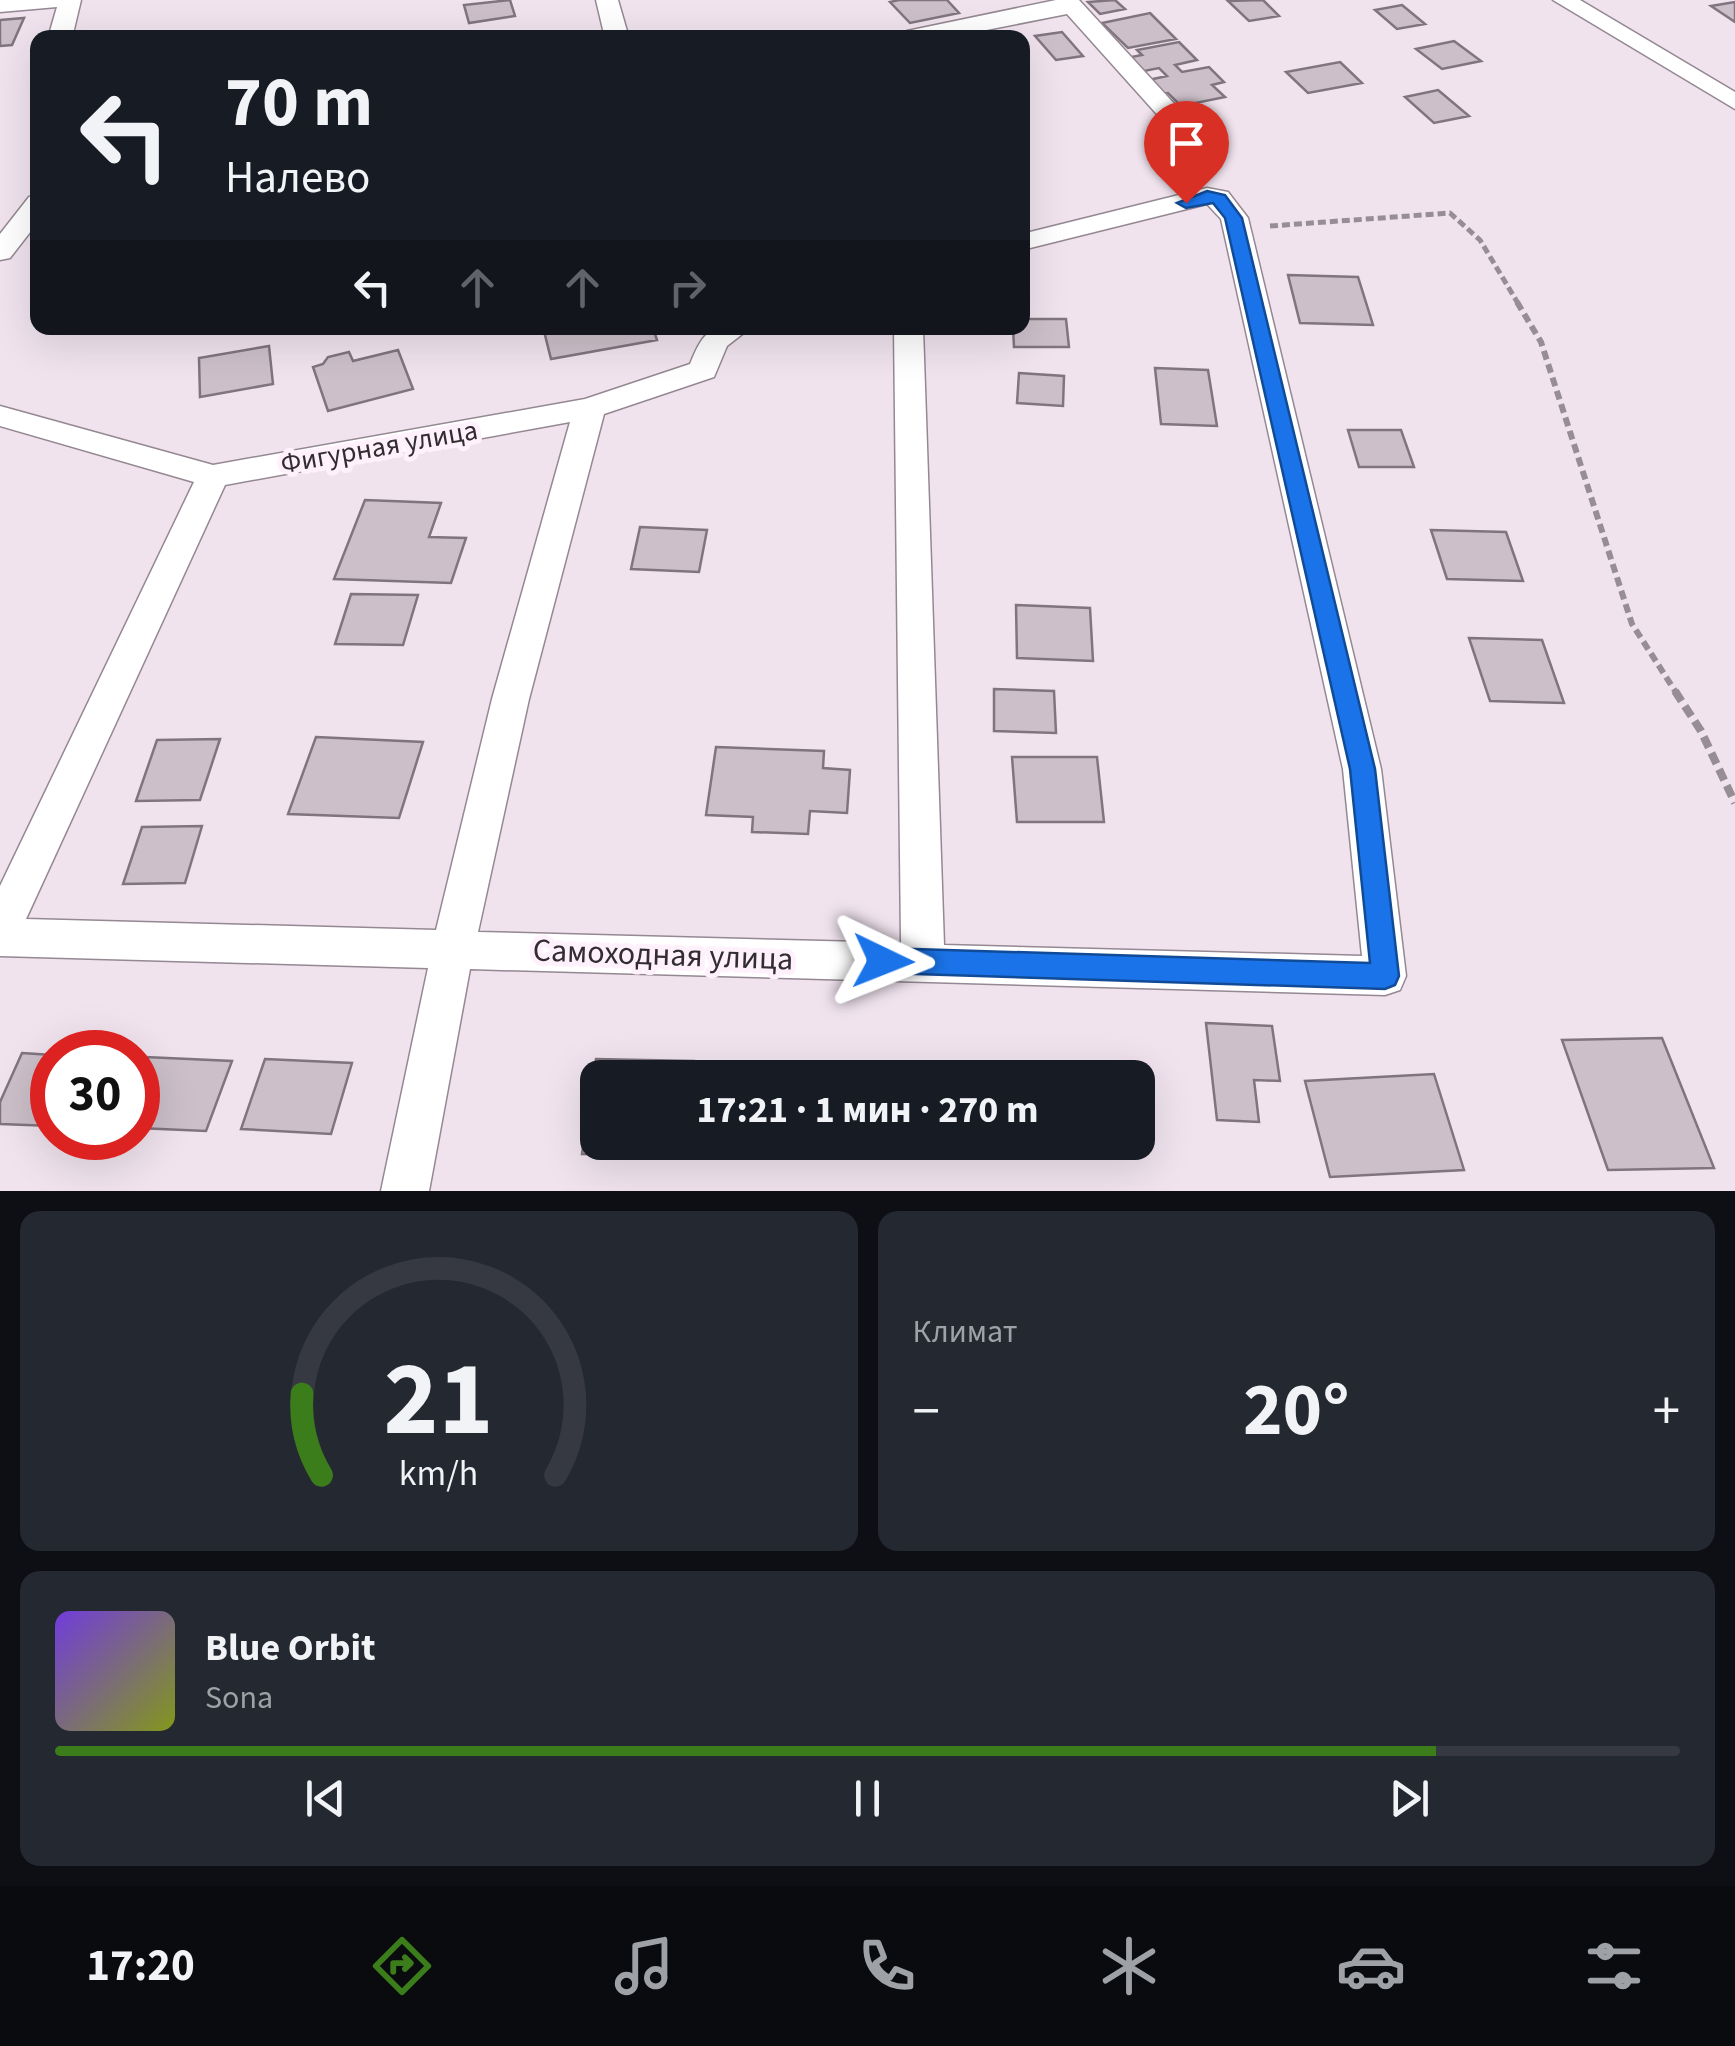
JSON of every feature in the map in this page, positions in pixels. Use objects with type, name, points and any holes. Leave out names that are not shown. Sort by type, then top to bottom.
[{"type":"street","points":[[0,6],[59,0]]},
{"type":"street","points":[[62,30],[70,0]]},
{"type":"street","points":[[606,0],[615,30]]},
{"type":"street","points":[[1564,0],[1735,102]]},
{"type":"street","points":[[945,30],[1068,4],[1180,125]]},
{"type":"street","points":[[1030,240],[1207,196],[1226,208]]},
{"type":"street","name":"Самоходная улица","points":[[0,934],[1385,976],[1362,769],[1226,208]]},
{"type":"street","points":[[0,252],[30,213]]},
{"type":"street","name":"Фигурная улица","points":[[0,416],[213,476],[590,408],[704,370],[719,335]]},
{"type":"street","points":[[909,335],[923,962]]},
{"type":"street","points":[[405,1191],[450,948],[552,533],[590,408]]},
{"type":"street","points":[[0,934],[213,476]]},
{"type":"path","points":[[1180,125],[1195,144],[1226,208],[1268,226],[1434,212],[1450,214],[1480,240],[1540,342],[1632,624],[1701,731],[1735,803]]},
{"type":"building","points":[[510,0],[515,16],[469,23],[464,5]]},
{"type":"building","points":[[947,0],[959,13],[910,23],[890,2]]},
{"type":"building","points":[[1115,0],[1125,9],[1100,14],[1088,2]]},
{"type":"building","points":[[1263,0],[1279,16],[1249,21],[1228,1]]},
{"type":"building","points":[[1735,2],[1735,22],[1711,6]]},
{"type":"building","points":[[1402,5],[1425,24],[1397,29],[1375,10]]},
{"type":"building","points":[[1150,13],[1176,39],[1128,48],[1102,23]]},
{"type":"building","points":[[24,18],[12,45],[0,46],[0,20]]},
{"type":"building","points":[[1062,32],[1083,56],[1056,60],[1035,36]]},
{"type":"building","points":[[1454,41],[1481,61],[1442,69],[1416,49]]},
{"type":"building","points":[[1179,42],[1197,60],[1175,65],[1182,72],[1209,67],[1224,82],[1212,85],[1225,97],[1181,106],[1168,93],[1152,95],[1139,82],[1167,76],[1159,68],[1134,73],[1121,59],[1142,55],[1137,50]]},
{"type":"building","points":[[1340,62],[1362,83],[1308,93],[1286,72]]},
{"type":"building","points":[[1438,90],[1469,116],[1434,123],[1405,97]]},
{"type":"building","points":[[1288,275],[1358,277],[1373,325],[1300,323]]},
{"type":"building","points":[[1030,319],[1066,319],[1069,347],[1014,347],[1013,335],[1030,335]]},
{"type":"building","points":[[545,335],[655,335],[657,340],[551,359]]},
{"type":"building","points":[[269,346],[273,384],[200,397],[199,358]]},
{"type":"building","points":[[398,350],[413,389],[328,411],[313,367],[323,364],[328,357],[349,352],[353,361]]},
{"type":"building","points":[[1155,368],[1208,370],[1217,426],[1161,424]]},
{"type":"building","points":[[1019,373],[1064,376],[1063,406],[1017,403]]},
{"type":"building","points":[[1348,430],[1401,430],[1414,467],[1359,467]]},
{"type":"building","points":[[365,500],[441,503],[429,537],[466,538],[451,583],[334,579]]},
{"type":"building","points":[[640,527],[707,530],[699,572],[631,569]]},
{"type":"building","points":[[1431,530],[1506,532],[1523,581],[1447,579]]},
{"type":"building","points":[[351,594],[418,595],[403,645],[335,644]]},
{"type":"building","points":[[1016,605],[1090,608],[1093,661],[1017,658]]},
{"type":"building","points":[[1469,638],[1542,640],[1564,703],[1490,701]]},
{"type":"building","points":[[994,689],[1054,691],[1056,733],[994,731]]},
{"type":"building","points":[[316,737],[423,742],[399,818],[288,814]]},
{"type":"building","points":[[220,739],[200,800],[136,801],[157,740]]},
{"type":"building","points":[[716,747],[824,751],[823,768],[850,770],[847,813],[810,811],[808,834],[752,832],[753,817],[706,815]]},
{"type":"building","points":[[1012,757],[1097,757],[1104,822],[1017,822]]},
{"type":"building","points":[[202,826],[185,883],[123,884],[142,827]]},
{"type":"building","points":[[1206,1023],[1272,1026],[1280,1081],[1254,1080],[1259,1122],[1217,1120]]},
{"type":"building","points":[[1662,1038],[1714,1168],[1608,1170],[1562,1040]]},
{"type":"building","points":[[22,1053],[30,1054],[30,1125],[0,1124],[0,1102]]},
{"type":"building","points":[[160,1058],[232,1061],[206,1131],[160,1129]]},
{"type":"building","points":[[265,1059],[352,1063],[331,1134],[241,1129]]},
{"type":"building","points":[[1434,1074],[1464,1170],[1330,1177],[1305,1081]]},
{"type":"route","points":[[883,961],[1385,976],[1362,769],[1234,218],[1219,198],[1207,196],[1186,203]]}]
